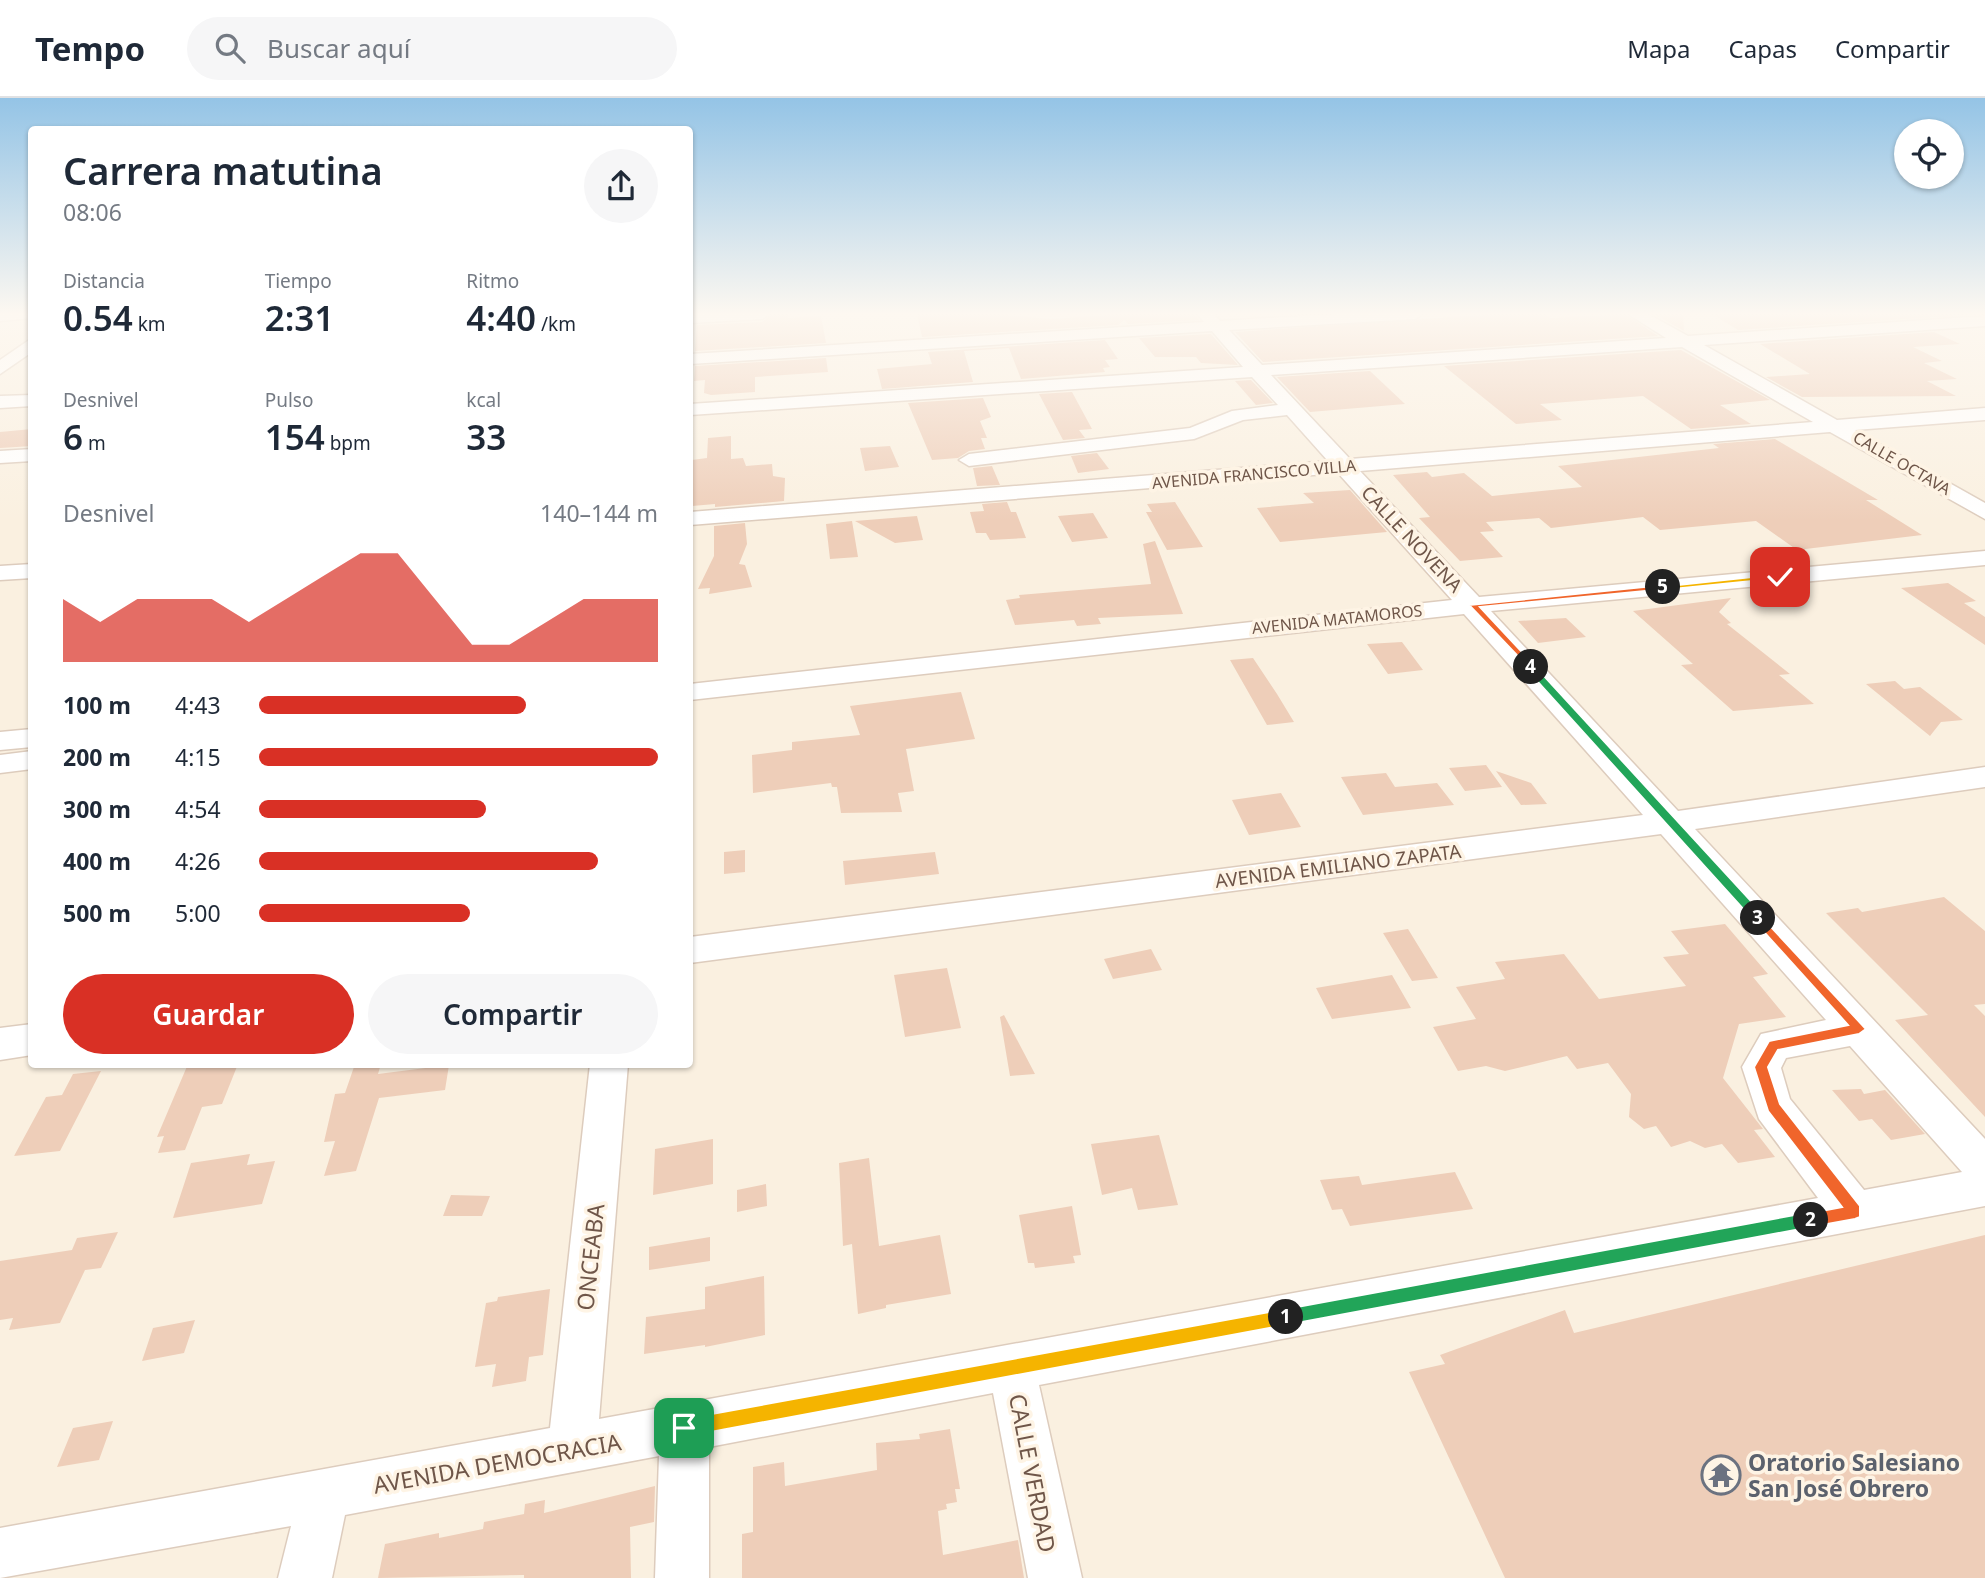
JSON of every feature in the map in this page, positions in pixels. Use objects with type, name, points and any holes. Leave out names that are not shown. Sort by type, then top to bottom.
[{"type":"street","points":[[693,410],[1070,383]]},
{"type":"street","name":"CALLE NOVENA","points":[[1267,383],[1474,605],[1985,1168]]},
{"type":"street","name":"CALLE OCTAVA","points":[[1760,383],[1985,512]]},
{"type":"street","points":[[0,402],[28,400]]},
{"type":"street","points":[[969,460],[1194,433],[1239,415],[1292,409]]},
{"type":"street","name":"AVENIDA FRANCISCO VILLA","points":[[693,519],[1985,414]]},
{"type":"street","points":[[0,457],[28,455]]},
{"type":"street","name":"AVENIDA MATAMOROS","points":[[693,692],[1474,605],[1985,558]]},
{"type":"street","points":[[0,573],[28,571]]},
{"type":"street","name":"AVENIDA EMILIANO ZAPATA","points":[[693,950],[1672,822],[1985,778]]},
{"type":"street","points":[[1855,1212],[1773,1107],[1761,1067],[1774,1045],[1859,1029]]},
{"type":"street","points":[[0,1044],[28,1040]]},
{"type":"street","name":"ONCEABA","points":[[572,1450],[609,1068]]},
{"type":"street","name":"AVENIDA DEMOCRACIA","points":[[0,1555],[1985,1187]]},
{"type":"street","name":"CALLE VERDAD","points":[[1012,1367],[1055,1578]]},
{"type":"street","points":[[682,1578],[684,1428]]},
{"type":"street","points":[[305,1578],[324,1495]]},
{"type":"building","points":[[705,383],[755,383],[755,392],[711,395],[704,393]]},
{"type":"building","points":[[881,383],[959,383],[882,389]]},
{"type":"building","points":[[1237,383],[1254,383],[1273,403],[1256,405]]},
{"type":"building","points":[[1283,383],[1383,383],[1405,404],[1310,412]]},
{"type":"building","points":[[1465,383],[1740,383],[1770,400],[1720,405],[1751,424],[1691,429],[1643,396],[1540,404],[1562,420],[1516,424]]},
{"type":"building","points":[[1777,383],[1931,383],[1956,396],[1802,397]]},
{"type":"building","points":[[1072,392],[1092,429],[1079,430],[1085,438],[1063,440],[1039,394]]},
{"type":"building","points":[[983,398],[991,417],[980,421],[987,438],[981,438],[985,449],[969,451],[958,458],[932,460],[908,403]]},
{"type":"building","points":[[28,429],[28,446],[0,448],[0,432]]},
{"type":"building","points":[[731,436],[731,459],[743,458],[746,466],[772,464],[773,476],[785,478],[784,501],[715,507],[715,504],[693,506],[693,460],[707,458],[708,438]]},
{"type":"building","points":[[1775,439],[1878,500],[1866,500],[1922,535],[1797,550],[1756,521],[1660,530],[1643,517],[1551,528],[1539,518],[1486,522],[1494,531],[1480,532],[1503,557],[1460,561],[1419,518],[1430,517],[1393,475],[1427,472],[1432,477],[1464,473],[1492,496],[1582,487],[1558,466],[1719,448],[1713,444]]},
{"type":"building","points":[[890,446],[899,467],[865,471],[860,448]]},
{"type":"building","points":[[1097,453],[1109,469],[1078,473],[1071,456]]},
{"type":"building","points":[[992,466],[1000,485],[977,486],[973,468]]},
{"type":"building","points":[[1350,490],[1387,532],[1280,542],[1257,508],[1314,503],[1303,493]]},
{"type":"building","points":[[1007,502],[1011,512],[1016,512],[1026,538],[990,540],[986,533],[976,533],[970,512],[984,511],[982,504]]},
{"type":"building","points":[[1175,502],[1203,547],[1167,550],[1146,512],[1152,512],[1147,504]]},
{"type":"building","points":[[1093,513],[1108,538],[1072,542],[1058,516]]},
{"type":"building","points":[[917,516],[923,540],[895,543],[855,521]]},
{"type":"building","points":[[852,521],[858,557],[830,559],[826,524]]},
{"type":"building","points":[[745,523],[747,544],[739,564],[745,565],[752,587],[709,594],[710,588],[698,589],[714,556],[714,526]]},
{"type":"building","points":[[1155,541],[1183,614],[1098,618],[1101,624],[1077,626],[1074,620],[1015,625],[1006,600],[1020,598],[1019,595],[1151,584],[1143,544]]},
{"type":"building","points":[[1948,583],[1976,601],[1964,603],[1985,617],[1985,645],[1901,588]]},
{"type":"building","points":[[1731,598],[1719,612],[1731,623],[1727,624],[1790,674],[1779,675],[1814,704],[1733,711],[1681,665],[1693,664],[1633,611]]},
{"type":"building","points":[[1566,618],[1586,637],[1538,643],[1518,621]]},
{"type":"building","points":[[1402,642],[1423,670],[1388,674],[1367,644]]},
{"type":"building","points":[[1253,658],[1294,722],[1267,725],[1230,660]]},
{"type":"building","points":[[1895,681],[1904,689],[1920,687],[1963,720],[1941,722],[1930,736],[1866,684]]},
{"type":"building","points":[[961,692],[975,739],[906,749],[914,791],[898,793],[902,812],[841,813],[837,787],[832,787],[831,783],[753,793],[752,755],[792,750],[792,742],[860,735],[850,706]]},
{"type":"building","points":[[1486,765],[1502,787],[1465,791],[1449,768]]},
{"type":"building","points":[[1496,771],[1531,783],[1547,804],[1521,805]]},
{"type":"building","points":[[1386,773],[1395,787],[1437,783],[1454,805],[1363,815],[1341,777]]},
{"type":"building","points":[[1281,793],[1301,827],[1249,835],[1232,800]]},
{"type":"building","points":[[745,850],[745,872],[724,874],[724,852]]},
{"type":"building","points":[[935,852],[939,874],[845,885],[843,861]]},
{"type":"building","points":[[1944,897],[1985,931],[1985,1004],[1974,1005],[1985,1016],[1985,1117],[1895,1020],[1928,1015],[1826,913],[1858,908],[1862,912]]},
{"type":"building","points":[[1725,924],[1768,974],[1753,977],[1786,1017],[1739,1024],[1723,1078],[1763,1129],[1754,1130],[1775,1157],[1738,1163],[1722,1144],[1705,1148],[1690,1141],[1671,1147],[1656,1126],[1644,1129],[1629,1117],[1631,1094],[1608,1063],[1577,1069],[1567,1056],[1505,1071],[1486,1066],[1458,1071],[1433,1027],[1476,1019],[1456,987],[1505,979],[1495,962],[1564,954],[1599,999],[1686,986],[1663,957],[1689,954],[1671,931]]},
{"type":"building","points":[[1408,929],[1438,978],[1412,981],[1383,933]]},
{"type":"building","points":[[1151,949],[1162,970],[1113,979],[1104,959]]},
{"type":"building","points":[[947,968],[961,1028],[905,1037],[894,975]]},
{"type":"building","points":[[1392,975],[1411,1008],[1332,1019],[1316,988]]},
{"type":"building","points":[[1004,1015],[1035,1074],[1010,1076],[1000,1017]]},
{"type":"building","points":[[186,1068],[236,1068],[222,1104],[202,1107],[185,1150],[158,1153],[164,1136],[157,1137]]},
{"type":"building","points":[[354,1068],[380,1068],[378,1074],[449,1068],[445,1090],[379,1098],[356,1171],[324,1176],[335,1141],[324,1142],[335,1094],[345,1093]]},
{"type":"building","points":[[101,1071],[60,1151],[14,1156],[46,1097],[62,1095],[73,1074]]},
{"type":"building","points":[[1861,1089],[1864,1094],[1885,1090],[1925,1134],[1891,1140],[1872,1119],[1859,1121],[1832,1090]]},
{"type":"building","points":[[1159,1135],[1178,1205],[1138,1210],[1132,1188],[1102,1195],[1091,1144]]},
{"type":"building","points":[[713,1139],[713,1184],[653,1195],[655,1149]]},
{"type":"building","points":[[250,1154],[247,1165],[275,1161],[262,1204],[173,1218],[191,1163]]},
{"type":"building","points":[[869,1158],[879,1246],[940,1235],[951,1294],[886,1305],[886,1308],[858,1314],[852,1244],[843,1246],[839,1163]]},
{"type":"building","points":[[1455,1172],[1473,1209],[1350,1226],[1342,1209],[1332,1210],[1320,1180],[1359,1176],[1362,1185]]},
{"type":"building","points":[[766,1184],[767,1206],[737,1212],[737,1190]]},
{"type":"building","points":[[451,1195],[490,1196],[482,1216],[443,1216]]},
{"type":"building","points":[[1072,1206],[1081,1255],[1073,1256],[1075,1263],[1035,1268],[1034,1263],[1028,1263],[1019,1215]]},
{"type":"building","points":[[118,1232],[101,1268],[85,1270],[60,1323],[9,1330],[13,1318],[0,1320],[0,1261],[72,1250],[77,1238]]},
{"type":"building","name":"Oratorio Salesiano San José Obrero","points":[[1985,1235],[1985,1578],[1505,1578],[1409,1372],[1445,1364],[1440,1355],[1565,1310],[1574,1333]]},
{"type":"building","points":[[710,1237],[710,1261],[649,1270],[649,1247]]},
{"type":"building","points":[[764,1276],[765,1335],[705,1347],[644,1354],[646,1317],[705,1309],[705,1287]]},
{"type":"building","points":[[550,1289],[543,1355],[529,1357],[526,1381],[492,1387],[496,1364],[475,1367],[486,1303],[497,1301],[498,1297]]},
{"type":"building","points":[[195,1320],[184,1353],[142,1361],[153,1328]]},
{"type":"building","points":[[113,1421],[99,1460],[57,1467],[73,1428]]},
{"type":"building","points":[[950,1429],[960,1489],[955,1489],[957,1502],[946,1504],[947,1509],[938,1511],[943,1555],[1018,1540],[1024,1578],[742,1578],[742,1534],[753,1532],[753,1467],[784,1462],[785,1486],[877,1470],[876,1443],[920,1439],[919,1434]]},
{"type":"building","points":[[655,1486],[654,1522],[630,1527],[631,1578],[524,1578],[524,1575],[378,1578],[385,1544],[439,1533],[439,1538],[483,1529],[484,1522],[524,1514],[525,1504],[545,1500],[544,1513]]},
{"type":"place","name":"Oratorio Salesiano San José Obrero","points":[[1721,1475]]},
{"type":"route","points":[[684,1428],[1855,1212],[1818,1160],[1773,1107],[1761,1067],[1774,1045],[1859,1029],[1474,605],[1780,577]]}]
